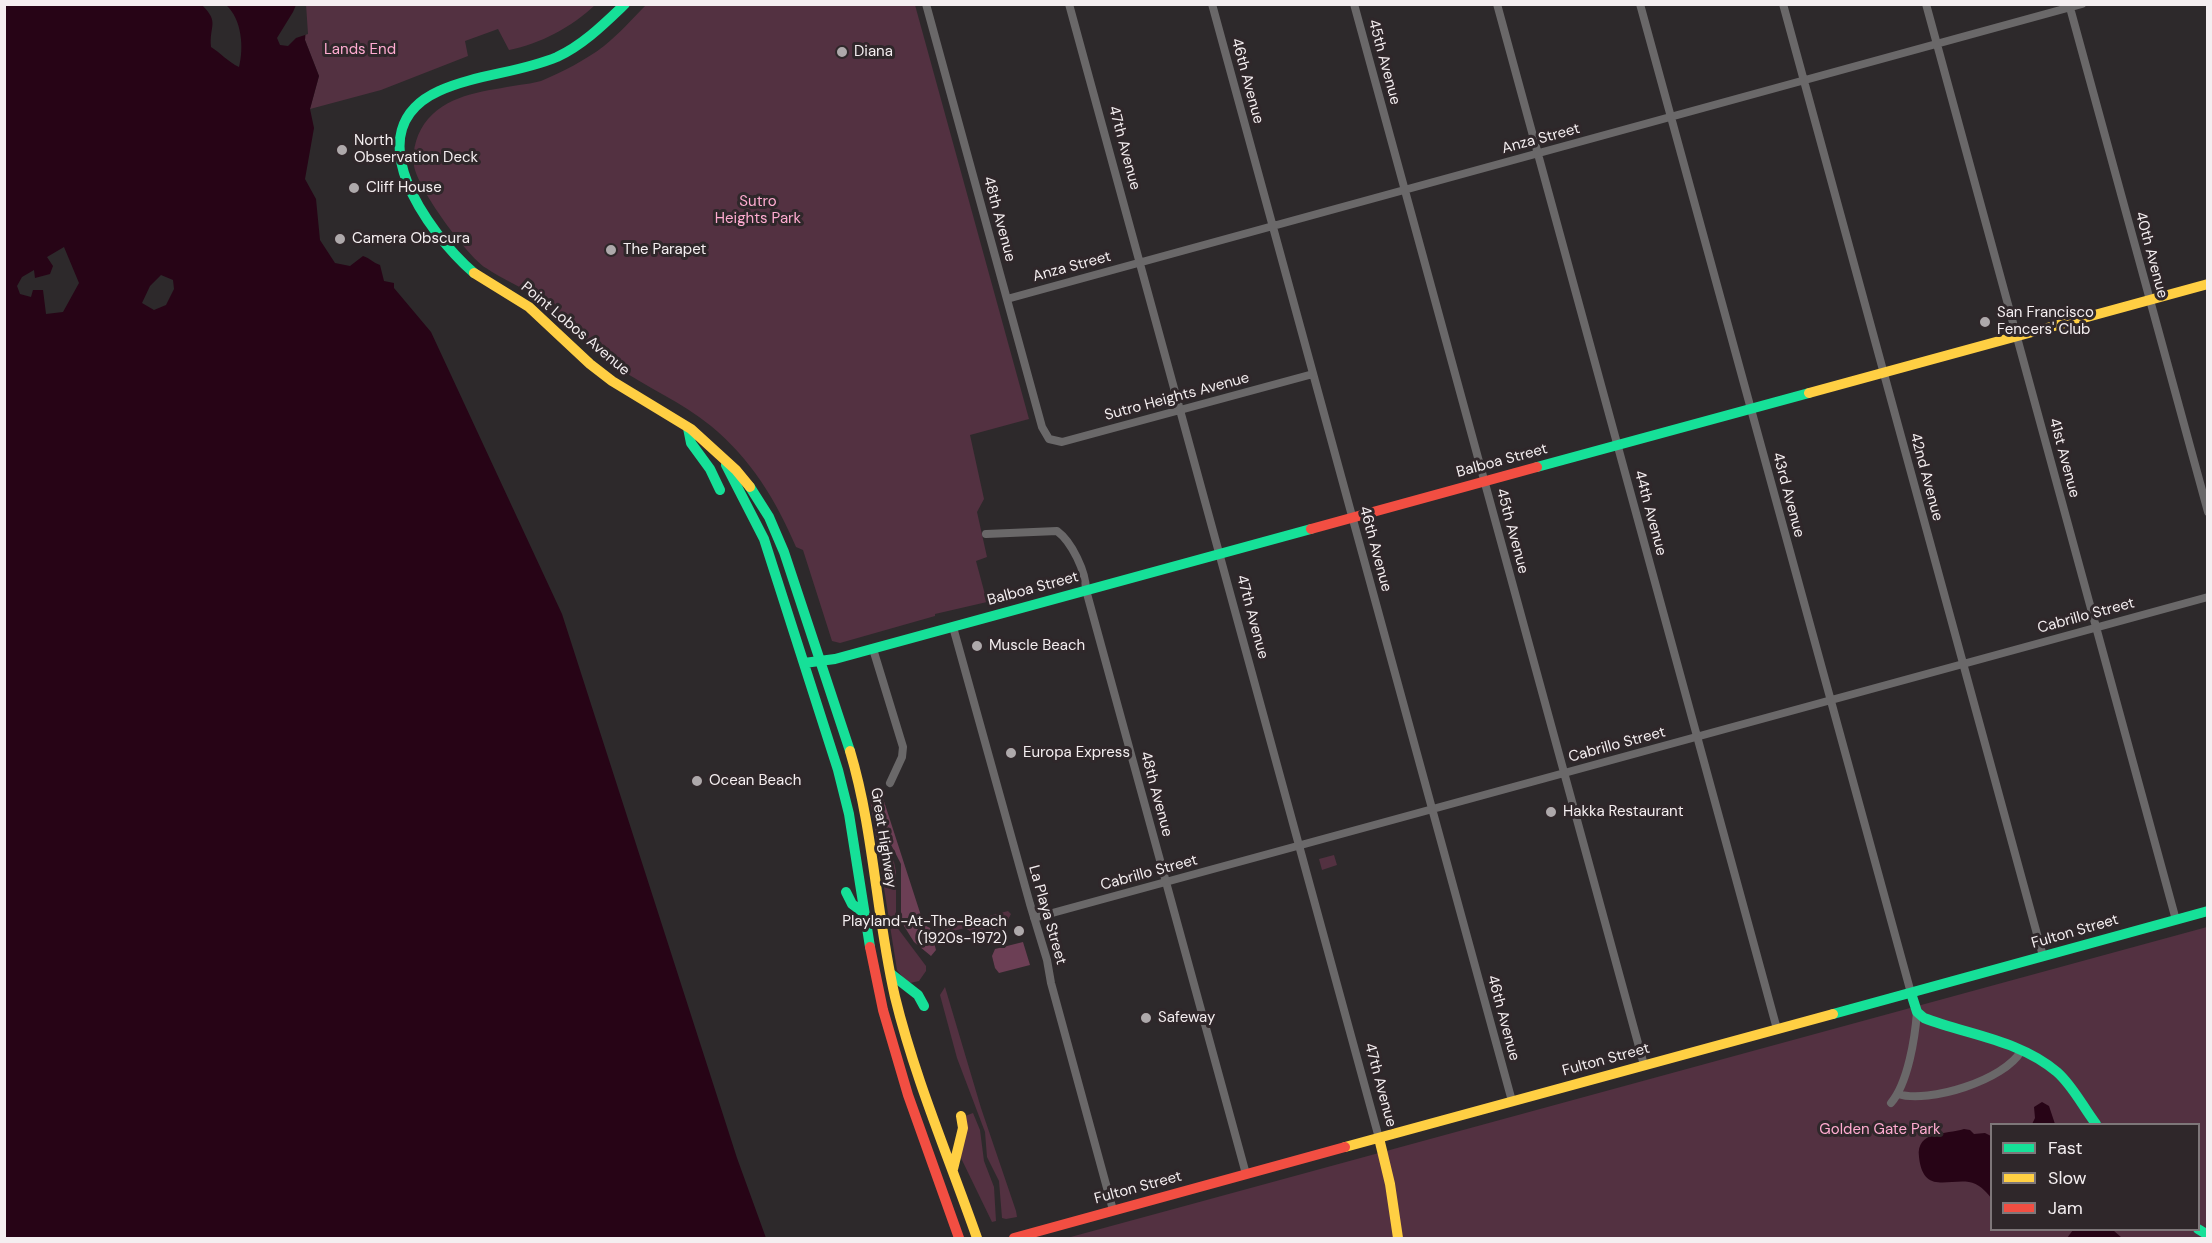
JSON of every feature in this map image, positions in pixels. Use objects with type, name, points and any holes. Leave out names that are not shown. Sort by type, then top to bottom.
[{"type":"main road","name":"Point Lobos Avenue","points":[[625,4],[594,33],[555,57],[533,65],[474,78],[425,99],[412,110],[404,124],[398,150],[399,167],[410,191],[448,246],[468,268],[526,304],[584,359],[611,380],[688,428]]},
{"type":"main road","name":"Balboa Street","points":[[804,663],[835,659],[873,649],[2208,284]]},
{"type":"main road","name":"Great Highway","points":[[688,428],[746,481],[760,502],[777,536],[820,660],[863,800],[891,974],[916,1069],[977,1239]]},
{"type":"main road","points":[[688,428],[691,443],[710,469],[720,490]]},
{"type":"main road","name":"Great Highway","points":[[723,458],[764,539],[844,792],[875,976],[894,1053],[959,1239]]},
{"type":"main road","points":[[846,892],[852,904],[864,913]]},
{"type":"main road","name":"Fulton Street","points":[[1014,1239],[2208,911]]},
{"type":"main road","points":[[891,974],[918,995],[924,1006]]},
{"type":"main road","points":[[1911,993],[1917,1012],[1926,1019],[2021,1051],[2048,1065],[2061,1075],[2095,1123]]},
{"type":"main road","points":[[953,1170],[963,1128],[961,1116]]},
{"type":"main road","name":"47th Avenue","points":[[1379,1138],[1390,1184],[1398,1239]]},
{"type":"street","name":"48th Avenue","points":[[926,4],[1042,427],[1049,440]]},
{"type":"street","name":"47th Avenue","points":[[1069,4],[1379,1138]]},
{"type":"street","name":"46th Avenue","points":[[1212,4],[1512,1101]]},
{"type":"street","name":"45th Avenue","points":[[1354,4],[1644,1065]]},
{"type":"street","name":"44th Avenue","points":[[1497,4],[1777,1029]]},
{"type":"street","name":"43rd Avenue","points":[[1640,4],[1911,993]]},
{"type":"street","name":"42nd Avenue","points":[[1783,4],[2043,956]]},
{"type":"street","name":"41st Avenue","points":[[1926,4],[2176,920]]},
{"type":"street","name":"Anza Street","points":[[1006,298],[2082,4]]},
{"type":"street","name":"40th Avenue","points":[[2069,6],[2208,512]]},
{"type":"street","name":"Sutro Heights Avenue","points":[[1049,440],[1062,442],[1313,374]]},
{"type":"street","name":"48th Avenue","points":[[987,534],[1060,532],[1082,566],[1086,590],[1246,1174]]},
{"type":"street","name":"Cabrillo Street","points":[[1034,918],[2208,597]]},
{"type":"street","name":"La Playa Street","points":[[953,627],[1113,1210]]},
{"type":"street","points":[[873,649],[903,747],[902,757],[890,783]]},
{"type":"street","points":[[1891,1103],[1898,1094],[1908,1063],[1917,1012]]},
{"type":"street","points":[[1898,1094],[1913,1097],[1972,1086],[2014,1061],[2021,1051]]},
{"type":"green space","name":"Lands End","points":[[303,5],[595,5],[566,27],[532,44],[509,50],[498,29],[465,41],[468,56],[381,90],[310,109],[319,76],[305,40],[306,23]]},
{"type":"green space","name":"Sutro Heights Park","points":[[646,5],[915,5],[1029,419],[970,435],[984,499],[977,512],[987,557],[976,561],[987,602],[935,614],[935,616],[840,643],[832,641],[803,550],[796,547],[771,497],[738,452],[700,417],[615,366],[537,298],[477,261],[455,236],[424,190],[414,166],[415,147],[424,124],[437,110],[470,94],[538,82],[565,70],[604,46]]},
{"type":"green space","points":[[873,792],[880,834],[896,871],[896,926],[926,966],[926,971],[919,981],[910,983],[897,970],[869,793]]},
{"type":"green space","points":[[1334,855],[1337,865],[1322,870],[1319,859]]},
{"type":"green space","points":[[1008,911],[1011,914],[997,940],[988,942],[965,928],[949,932],[943,928]]},
{"type":"green space","name":"Golden Gate Park","points":[[2207,927],[2207,1238],[1067,1238]]},
{"type":"green space","points":[[945,987],[1017,1217],[1002,1218],[999,1181],[987,1157],[985,1132],[957,1058],[940,995]]},
{"type":"green space","points":[[973,1113],[980,1130],[984,1161],[994,1187],[996,1221],[992,1222],[961,1158],[965,1116]]},
{"type":"shaded area","points":[[5,5],[202,5],[212,20],[211,47],[239,67],[240,34],[235,18],[226,5],[303,5],[306,23],[305,40],[319,76],[310,109],[314,128],[305,179],[316,199],[320,240],[335,263],[350,266],[363,256],[380,265],[384,281],[394,283],[394,288],[431,332],[562,614],[737,1158],[766,1238],[5,1238]],"holes":[[[64,247],[79,283],[63,312],[46,314],[43,290],[33,290],[31,297],[20,294],[17,286],[22,277],[34,270],[35,278],[50,274],[53,266],[47,257]],[[161,275],[173,280],[174,289],[166,305],[154,310],[142,303],[150,286]]]},
{"type":"shaded area","points":[[878,792],[881,792],[924,925],[930,928],[936,950],[931,956],[914,942],[904,926],[901,916],[901,864],[884,831]]},
{"type":"shaded area","points":[[1023,942],[1030,965],[999,973],[992,956],[995,949]]},
{"type":"shaded area","points":[[2042,1102],[2049,1106],[2055,1123],[2032,1123],[2035,1118],[2034,1107]]},
{"type":"shaded area","points":[[1964,1129],[1974,1134],[1985,1133],[1990,1136],[1990,1197],[1976,1184],[1937,1182],[1925,1176],[1921,1169],[1919,1148],[1922,1142],[1934,1135]]},
{"type":"shaded area","points":[[2072,1231],[2114,1231],[2122,1238],[2067,1238]]},
{"type":"pier","points":[[306,4],[308,34],[296,38],[288,46],[280,45],[277,38],[296,5]]},
{"type":"traffic: fast","points":[[474,273],[437,233],[420,208],[407,182],[400,155],[402,130],[414,108],[439,91],[453,85],[528,67],[557,57],[584,40],[625,4]]},
{"type":"traffic: fast","points":[[1537,467],[1809,393]]},
{"type":"traffic: fast","points":[[688,428],[691,443],[710,469],[720,490]]},
{"type":"traffic: fast","points":[[726,465],[764,539],[838,770],[849,814],[870,947]]},
{"type":"traffic: fast","points":[[750,487],[769,517],[784,552],[850,751]]},
{"type":"traffic: fast","points":[[804,663],[835,659],[1311,529]]},
{"type":"traffic: fast","points":[[846,892],[852,904],[864,913]]},
{"type":"traffic: fast","points":[[1833,1014],[2208,911]]},
{"type":"traffic: fast","points":[[891,974],[918,995],[924,1006]]},
{"type":"traffic: fast","points":[[1911,993],[1917,1012],[1924,1018],[2010,1045],[2042,1061],[2068,1084],[2095,1123]]},
{"type":"traffic: fast","points":[[2200,1230],[2208,1235]]},
{"type":"traffic: slow","points":[[474,273],[529,307],[590,364],[612,381],[691,429],[736,470],[750,487]]},
{"type":"traffic: slow","points":[[1809,393],[2208,284]]},
{"type":"traffic: slow","points":[[850,751],[870,842],[883,935],[903,1028],[922,1088],[977,1238]]},
{"type":"traffic: slow","points":[[1345,1147],[1833,1014]]},
{"type":"traffic: slow","points":[[953,1169],[963,1128],[961,1116]]},
{"type":"traffic: slow","points":[[1379,1138],[1390,1184],[1398,1238]]},
{"type":"traffic: jam","points":[[1311,529],[1537,467]]},
{"type":"traffic: jam","points":[[870,947],[883,1010],[908,1095],[959,1238]]},
{"type":"traffic: jam","points":[[1014,1238],[1345,1147]]},
{"type":"place","name":"Diana","points":[[842,52]]},
{"type":"place","name":"North Observation Deck","points":[[342,150]]},
{"type":"place","name":"Cliff House","points":[[354,188]]},
{"type":"place","name":"Camera Obscura","points":[[340,239]]},
{"type":"place","name":"The Parapet","points":[[611,250]]},
{"type":"place","name":"San Francisco Fencers' Club","points":[[1985,322]]},
{"type":"place","name":"Muscle Beach","points":[[977,646]]},
{"type":"place","name":"Europa Express","points":[[1011,753]]},
{"type":"place","name":"Ocean Beach","points":[[697,781]]},
{"type":"place","name":"Hakka Restaurant","points":[[1551,812]]},
{"type":"place","name":"Playland-At-The-Beach (1920s-1972)","points":[[1019,931]]},
{"type":"place","name":"Safeway","points":[[1146,1018]]}]
